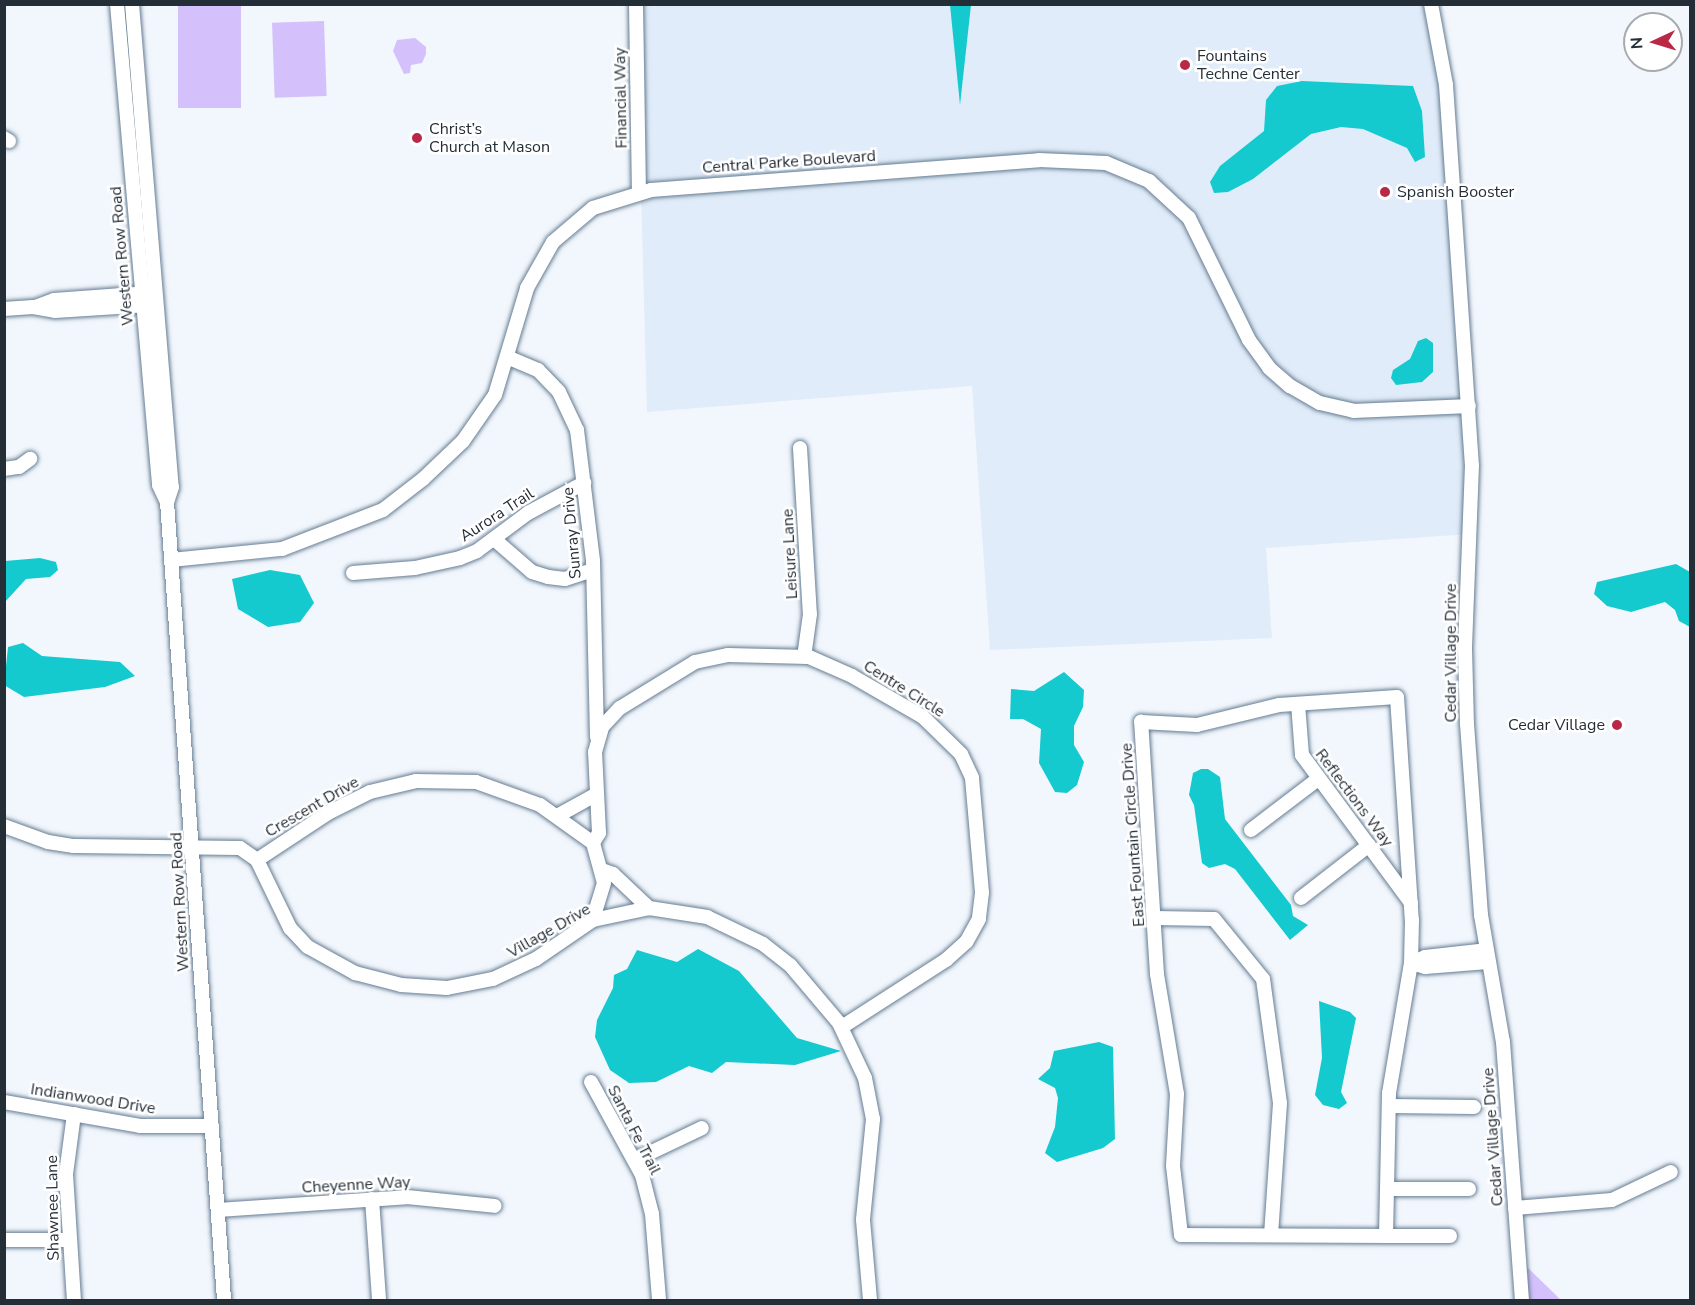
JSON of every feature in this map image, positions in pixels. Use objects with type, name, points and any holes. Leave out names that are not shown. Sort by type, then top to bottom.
[{"type":"street","name":"Western Row Road","points":[[117,4],[159,485],[167,502],[194,846],[224,1300]]},
{"type":"street","name":"Western Row Road","points":[[132,4],[172,487],[167,502]]},
{"type":"street","name":"Financial Way","points":[[636,4],[639,192]]},
{"type":"street","name":"Cedar Village Drive","points":[[1431,4],[1446,85],[1472,465],[1465,683],[1487,956],[1503,1042],[1522,1300]]},
{"type":"street","name":"Central Parke Boulevard","points":[[171,560],[282,549],[383,510],[463,441],[495,395],[527,288],[553,242],[593,208],[639,192],[1039,160],[1106,163],[1149,181],[1189,218],[1249,340],[1269,368],[1290,386],[1320,402],[1354,411],[1469,406]]},
{"type":"street","points":[[4,309],[33,307],[55,311],[157,298]]},
{"type":"street","name":"Sunray Drive","points":[[507,357],[538,370],[559,392],[577,430],[592,570],[597,739]]},
{"type":"street","name":"Leisure Lane","points":[[801,448],[810,614],[804,657]]},
{"type":"street","points":[[4,469],[19,467],[30,459]]},
{"type":"street","name":"Aurora Trail","points":[[353,573],[441,564],[477,551],[528,513],[584,483]]},
{"type":"street","points":[[494,539],[531,572],[548,578],[565,579],[592,570]]},
{"type":"street","name":"Centre Circle","points":[[597,739],[606,722],[620,708],[695,662],[728,655],[804,657],[852,676],[939,729],[968,765],[978,811],[982,893],[973,931],[946,960],[842,1028]]},
{"type":"street","name":"East Fountain Circle Drive","points":[[1271,1235],[1181,1235],[1173,1166],[1177,1094],[1157,974],[1141,722],[1197,725],[1298,704],[1397,697],[1411,903],[1411,963],[1389,1106],[1386,1236]]},
{"type":"street","name":"Reflections Way","points":[[1298,704],[1302,756],[1411,903]]},
{"type":"street","points":[[593,920],[604,890],[602,870],[593,843],[599,833],[597,739]]},
{"type":"street","points":[[1251,830],[1318,779]]},
{"type":"street","name":"Crescent Drive","points":[[256,860],[351,800],[389,785],[416,781],[476,782],[521,796],[559,815],[593,843]]},
{"type":"street","points":[[559,815],[597,794]]},
{"type":"street","points":[[4,826],[28,836],[75,846],[240,848],[256,860]]},
{"type":"street","points":[[1301,898],[1369,845]]},
{"type":"street","name":"Village Drive","points":[[256,860],[290,928],[308,947],[355,973],[400,985],[447,988],[494,979],[536,959],[593,920],[649,908],[707,917],[763,944],[790,965],[842,1028],[861,1065],[872,1105],[863,1220],[870,1300]]},
{"type":"street","points":[[602,870],[613,874],[649,908]]},
{"type":"street","points":[[1155,918],[1214,919],[1263,980],[1280,1102],[1271,1235],[1450,1236]]},
{"type":"street","points":[[1411,963],[1425,957],[1487,956]]},
{"type":"street","name":"Santa Fe Trail","points":[[591,1082],[635,1161],[652,1214],[659,1300]]},
{"type":"street","name":"Indianwood Drive","points":[[4,1102],[140,1126],[212,1126]]},
{"type":"street","points":[[1389,1106],[1474,1107]]},
{"type":"street","name":"Shawnee Lane","points":[[74,1114],[66,1174],[74,1300]]},
{"type":"street","points":[[635,1161],[702,1128]]},
{"type":"street","points":[[1515,1208],[1612,1200],[1671,1172]]},
{"type":"street","points":[[1388,1189],[1469,1189]]},
{"type":"street","name":"Cheyenne Way","points":[[218,1210],[421,1197],[495,1206]]},
{"type":"street","points":[[372,1199],[379,1300]]},
{"type":"street","points":[[4,1240],[69,1240]]},
{"type":"shaded area","points":[[178,5],[241,5],[241,108],[178,108]]},
{"type":"shaded area","points":[[636,5],[1431,5],[1440,44],[1470,534],[1266,548],[1272,638],[990,650],[972,386],[647,412]]},
{"type":"shaded area","points":[[324,21],[327,96],[275,98],[272,23]]},
{"type":"shaded area","points":[[415,38],[426,47],[426,54],[422,63],[411,65],[410,73],[404,74],[393,51],[397,40]]},
{"type":"shaded area","points":[[1527,1267],[1561,1300],[1529,1300]]},
{"type":"water","points":[[950,5],[971,5],[960,105]]},
{"type":"water","points":[[1302,81],[1413,86],[1422,111],[1425,157],[1415,162],[1407,148],[1363,129],[1341,127],[1311,134],[1253,179],[1228,192],[1214,193],[1210,182],[1220,166],[1264,131],[1266,100],[1277,86]]},
{"type":"water","points":[[1426,338],[1433,343],[1433,372],[1422,382],[1396,385],[1391,378],[1393,370],[1410,359],[1418,341]]},
{"type":"water","points":[[40,558],[56,562],[58,570],[50,577],[26,579],[5,602],[5,561]]},
{"type":"water","points":[[1676,564],[1690,572],[1690,627],[1679,621],[1675,610],[1665,602],[1631,612],[1607,606],[1594,594],[1597,582]]},
{"type":"water","points":[[270,570],[300,575],[314,603],[300,622],[268,627],[238,609],[232,579]]},
{"type":"water","points":[[23,643],[42,656],[120,662],[135,676],[105,687],[24,697],[4,685],[8,647]]},
{"type":"water","points":[[1064,672],[1084,690],[1083,707],[1074,726],[1074,745],[1084,762],[1077,785],[1067,793],[1055,792],[1039,763],[1041,729],[1023,719],[1010,719],[1011,689],[1034,691]]},
{"type":"water","points":[[1201,769],[1208,769],[1220,777],[1225,819],[1291,905],[1293,916],[1308,925],[1290,940],[1235,869],[1225,864],[1209,868],[1202,863],[1194,805],[1189,795],[1193,773]]},
{"type":"water","points":[[698,949],[739,971],[797,1038],[841,1051],[795,1065],[726,1062],[712,1073],[689,1066],[656,1082],[629,1083],[610,1070],[595,1037],[597,1020],[613,988],[614,975],[627,969],[637,950],[677,962]]},
{"type":"water","points":[[1319,1001],[1350,1012],[1356,1018],[1341,1092],[1347,1103],[1339,1109],[1323,1105],[1315,1095],[1322,1058]]},
{"type":"water","points":[[1099,1042],[1113,1047],[1115,1139],[1103,1148],[1057,1162],[1045,1153],[1055,1127],[1058,1098],[1055,1088],[1038,1079],[1050,1068],[1054,1051]]},
{"type":"place","name":"Fountains Techne Center","points":[[1185,65]]},
{"type":"place","name":"Christ’s Church at Mason","points":[[417,138]]},
{"type":"place","name":"Spanish Booster","points":[[1385,192]]},
{"type":"place","name":"Cedar Village","points":[[1617,725]]}]
